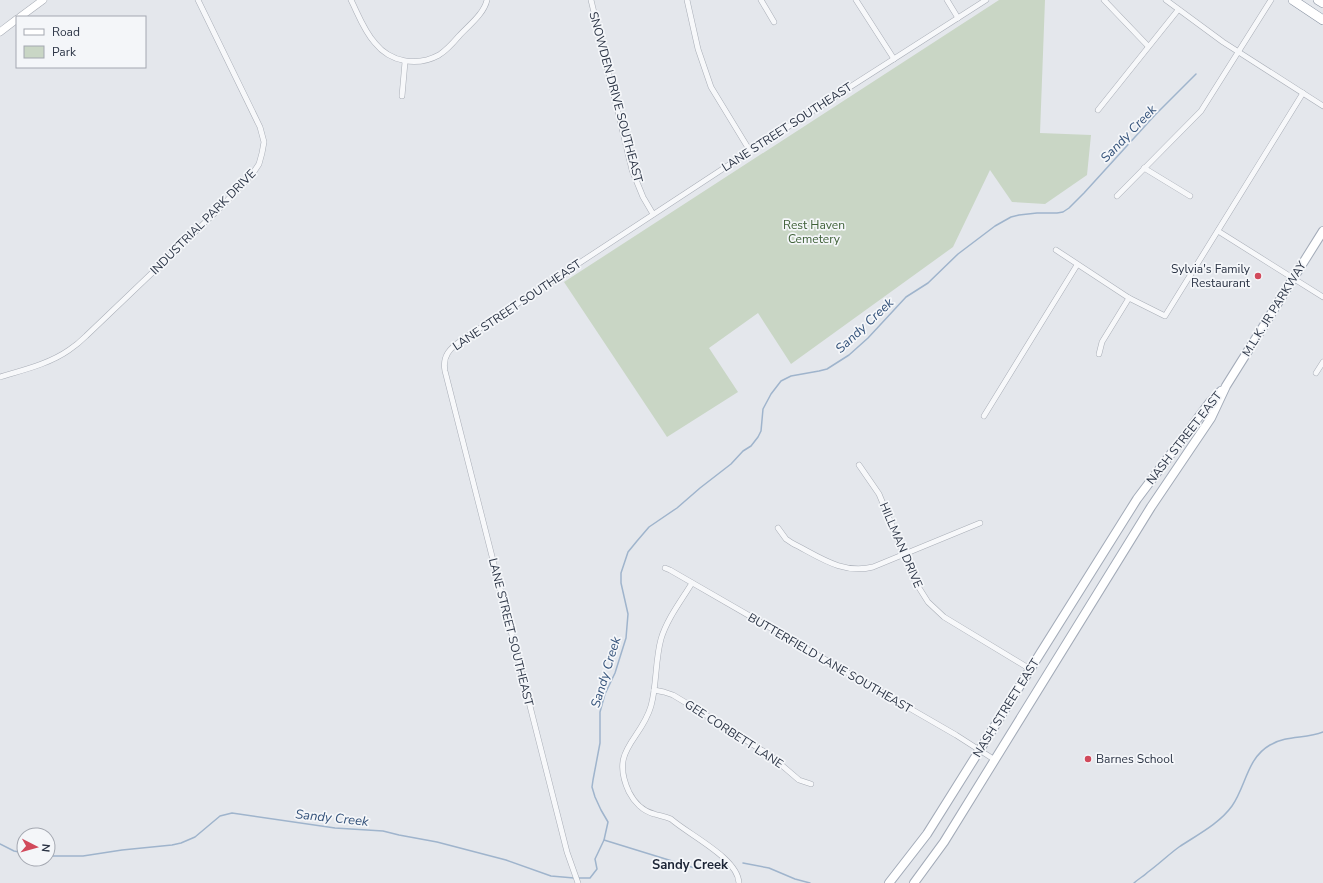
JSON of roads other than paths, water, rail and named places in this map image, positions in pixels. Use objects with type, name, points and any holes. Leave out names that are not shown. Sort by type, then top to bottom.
[{"type":"highway","points":[[1293,0],[1323,20]]},
{"type":"highway","points":[[1318,0],[1323,3]]},
{"type":"main road","name":"M.L.K. JR PARKWAY","points":[[1226,386],[1323,231]]},
{"type":"main road","name":"NASH STREET EAST","points":[[889,883],[927,834],[1137,498],[1210,402],[1226,386]]},
{"type":"main road","name":"NASH STREET EAST","points":[[914,883],[944,842],[1151,507],[1211,418],[1226,386]]},
{"type":"street","points":[[21,16],[43,0]]},
{"type":"street","name":"INDUSTRIAL PARK DRIVE","points":[[0,377],[42,363],[70,350],[220,208],[253,173],[259,164],[264,142],[260,127],[198,0]]},
{"type":"street","points":[[351,0],[374,42],[385,53],[405,62],[428,59],[438,55],[446,49],[482,11],[487,0]]},
{"type":"street","name":"SNOWDEN DRIVE SOUTHEAST","points":[[591,0],[632,170],[643,197],[653,214]]},
{"type":"street","points":[[687,0],[698,49],[711,87],[750,151]]},
{"type":"street","points":[[761,0],[774,22]]},
{"type":"street","points":[[856,0],[894,59]]},
{"type":"street","points":[[947,0],[958,18]]},
{"type":"street","name":"LANE STREET SOUTHEAST","points":[[578,883],[566,852],[447,379],[444,366],[447,354],[453,346],[653,214],[986,0]]},
{"type":"street","points":[[1104,0],[1148,46]]},
{"type":"street","points":[[1166,0],[1238,52],[1323,106]]},
{"type":"street","points":[[1116,196],[1201,111],[1271,0]]},
{"type":"street","points":[[1098,110],[1178,10]]},
{"type":"street","points":[[0,32],[16,20]]},
{"type":"street","points":[[402,96],[405,62]]},
{"type":"street","points":[[1056,250],[1129,298],[1164,316],[1303,93]]},
{"type":"street","points":[[1144,168],[1190,196]]},
{"type":"street","points":[[1218,231],[1323,298]]},
{"type":"street","points":[[984,416],[1077,265]]},
{"type":"street","points":[[1099,354],[1102,342],[1129,298]]},
{"type":"street","points":[[1316,372],[1323,362]]},
{"type":"street","name":"HILLMAN DRIVE","points":[[860,465],[879,494],[921,593],[935,610],[1030,669]]},
{"type":"street","points":[[778,528],[786,539],[792,543],[836,565],[857,570],[873,567],[980,523]]},
{"type":"street","name":"BUTTERFIELD LANE SOUTHEAST","points":[[664,568],[670,570],[956,735],[995,760]]},
{"type":"street","points":[[692,583],[667,624],[662,639],[654,690],[648,714],[628,746],[623,759],[623,771],[630,793],[642,808],[649,812],[671,819],[726,859],[738,875],[739,883]]},
{"type":"street","name":"GEE CORBETT LANE","points":[[654,690],[673,696],[698,710],[771,756],[798,780],[811,784]]},
{"type":"waterway","name":"Sandy Creek","points":[[578,878],[590,878],[597,869],[595,859],[604,840],[608,822],[595,797],[592,787],[600,743],[600,712],[605,694],[615,673],[626,638],[628,614],[621,583],[621,573],[628,552],[649,527],[677,508],[731,464],[743,451],[751,446],[761,431],[763,409],[771,394],[781,381],[791,376],[827,369],[849,355],[868,338],[906,297],[928,283],[958,254],[995,226],[1011,217],[1019,215],[1057,213],[1063,212],[1069,208],[1155,115],[1196,74]]},
{"type":"waterway","points":[[1134,883],[1179,847],[1214,824],[1227,812],[1237,798],[1256,757],[1262,751],[1276,742],[1290,738],[1310,736],[1323,732]]},
{"type":"waterway","name":"Sandy Creek","points":[[56,856],[83,856],[181,843],[195,837],[220,816],[232,813],[335,828],[383,831],[437,842],[506,860],[551,876],[574,878]]},
{"type":"waterway","points":[[604,840],[698,869],[727,865]]},
{"type":"waterway","name":"Sandy Creek","points":[[0,844],[16,851]]},
{"type":"waterway","points":[[743,863],[769,868],[795,879],[810,883]]},
{"type":"place","name":"Sylvia's Family Restaurant","points":[[1258,276]]},
{"type":"place","name":"Barnes School","points":[[1088,759]]},
{"type":"district","name":"Sandy Creek","points":[[690,864]]},
{"type":"park label","name":"Rest Haven Cemetery","points":[[814,232]]}]
